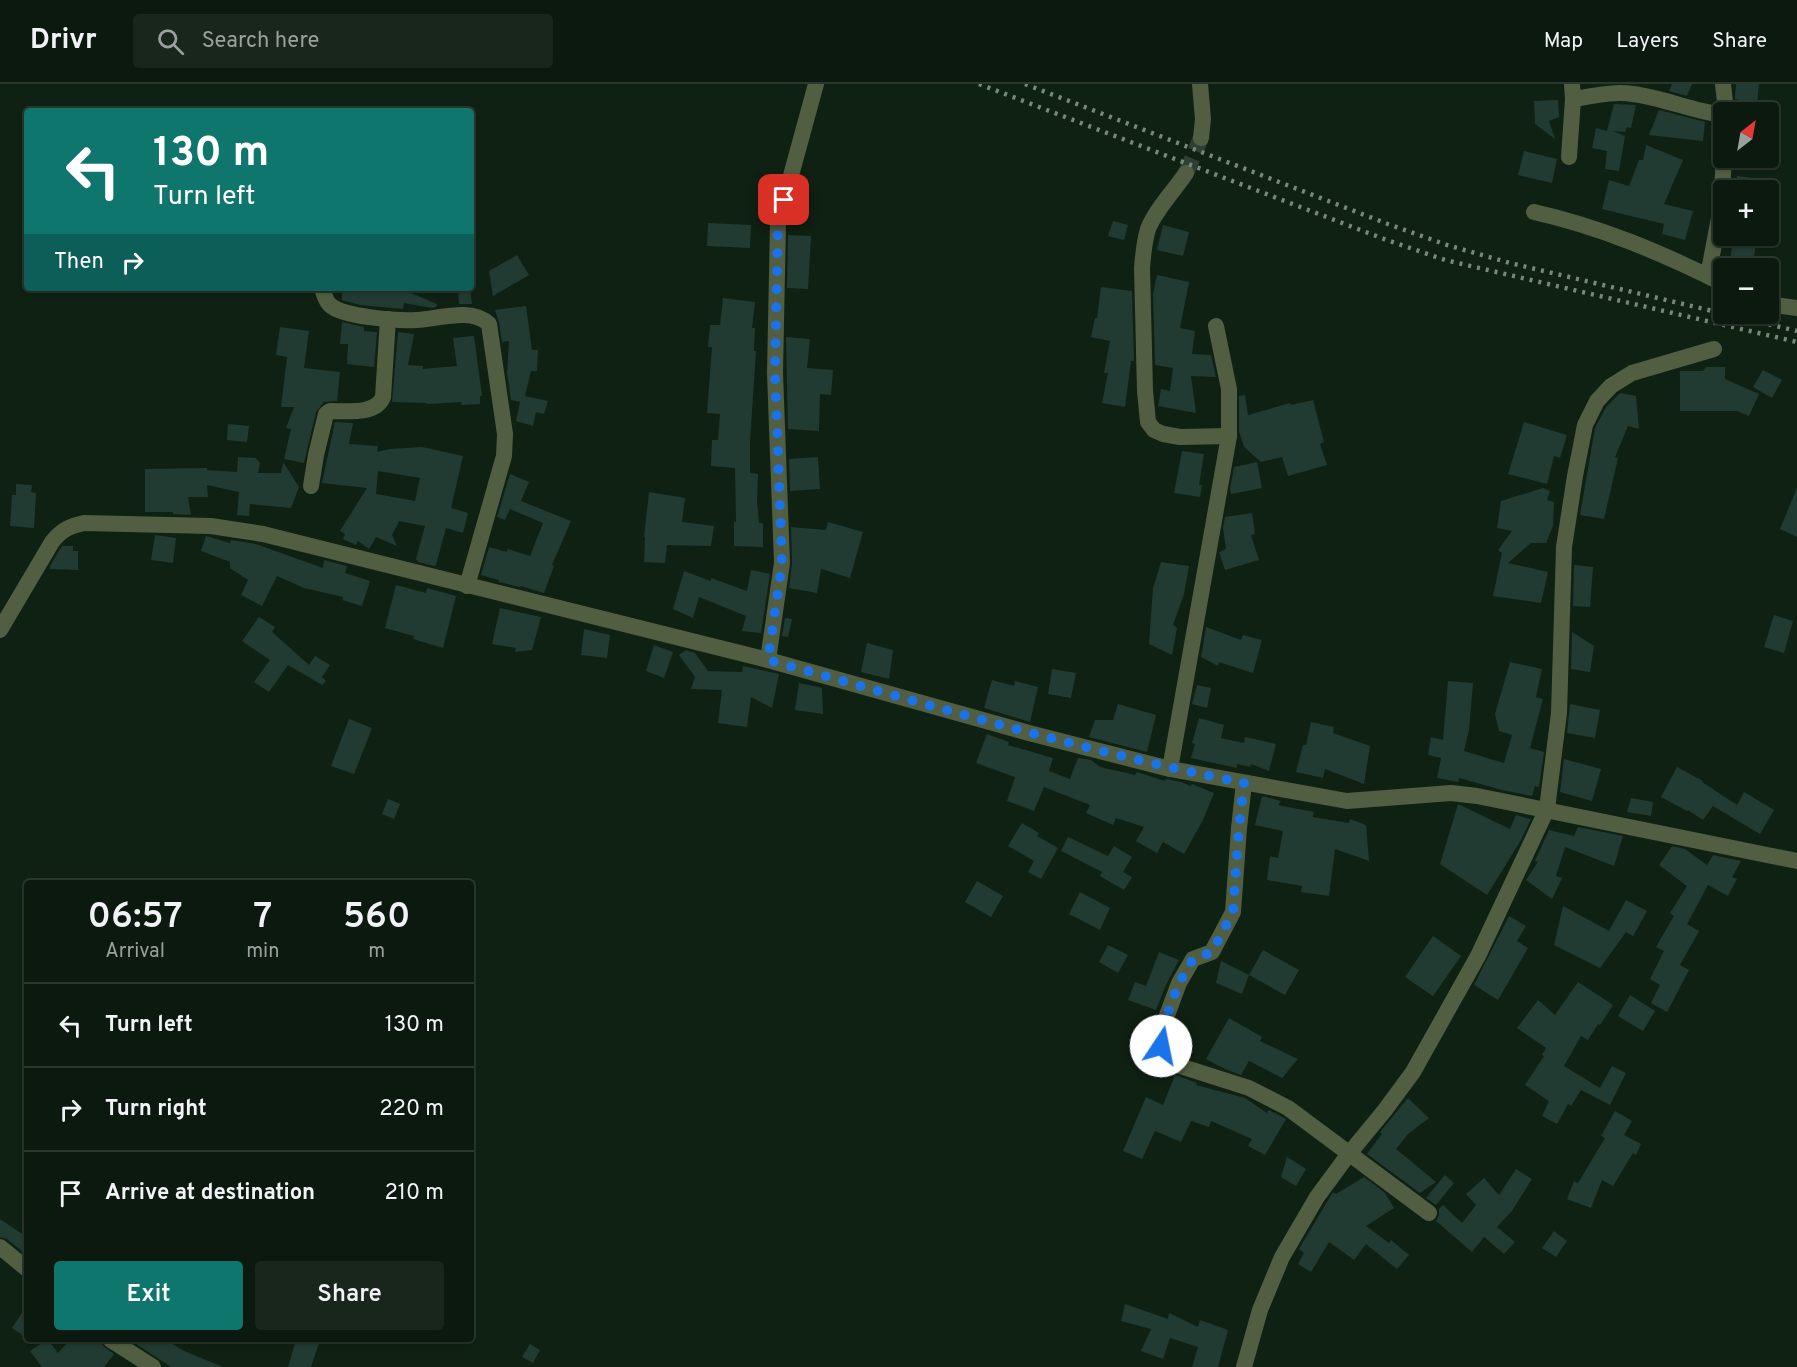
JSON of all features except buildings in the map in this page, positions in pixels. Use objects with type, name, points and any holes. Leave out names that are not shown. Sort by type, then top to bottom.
[{"type":"street","points":[[768,660],[782,563],[775,373],[778,223],[816,84]]},
{"type":"street","points":[[1200,84],[1203,119],[1201,138]]},
{"type":"street","points":[[1723,84],[1724,102]]},
{"type":"street","points":[[1569,157],[1573,92],[1632,93],[1713,113]]},
{"type":"street","points":[[1708,276],[1721,207],[1723,168]]},
{"type":"street","points":[[1186,173],[1149,227],[1144,250],[1142,267],[1148,422],[1154,430],[1180,437],[1229,436]]},
{"type":"street","points":[[1534,212],[1572,220],[1638,243],[1713,278]]},
{"type":"street","points":[[323,291],[326,300],[339,311],[388,319],[416,320],[470,315],[485,320],[489,324],[505,434],[504,456],[467,586]]},
{"type":"street","points":[[1779,306],[1797,308]]},
{"type":"street","points":[[311,486],[326,414],[330,411],[374,408],[381,402],[388,319]]},
{"type":"street","points":[[1170,769],[1229,436],[1229,389],[1216,326]]},
{"type":"street","points":[[1244,1367],[1260,1310],[1282,1257],[1317,1197],[1413,1072],[1454,1001],[1548,809],[1559,713],[1564,547],[1586,425],[1597,401],[1611,386],[1632,373],[1714,349]]},
{"type":"street","points":[[0,630],[52,542],[64,530],[84,523],[211,526],[263,534],[768,660],[1029,733],[1170,769],[1347,801],[1450,793],[1477,796],[1797,861]]},
{"type":"street","points":[[1244,783],[1233,912],[1212,952],[1193,959],[1179,983],[1163,1026],[1161,1046],[1168,1060],[1249,1088],[1288,1108],[1429,1213]]},
{"type":"street","points":[[0,1247],[24,1267]]},
{"type":"street","points":[[114,1342],[153,1367]]},
{"type":"tunnel","points":[[1186,173],[1201,138]]},
{"type":"railway","points":[[979,84],[1384,239],[1445,260],[1797,342]]},
{"type":"railway","points":[[1025,84],[1447,245],[1510,263],[1797,331]]},
{"type":"route","points":[[784,200],[778,223],[775,373],[782,563],[768,660],[1029,733],[1170,769],[1244,783],[1235,874],[1235,907],[1212,952],[1193,959],[1179,983],[1163,1026],[1161,1046]]}]
